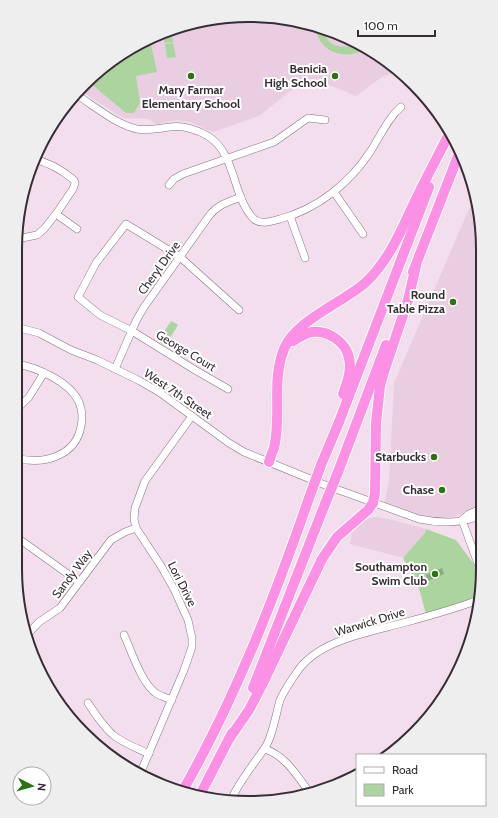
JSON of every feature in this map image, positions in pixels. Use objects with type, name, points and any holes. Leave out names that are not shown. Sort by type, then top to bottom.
[{"type":"highway","points":[[269,462],[274,448],[276,431],[277,380],[284,349],[290,339],[306,323],[351,293],[375,273],[390,251],[447,137]]},
{"type":"highway","points":[[185,787],[219,724],[238,682],[295,537],[320,465],[341,415],[447,138]]},
{"type":"highway","points":[[202,791],[229,739],[259,675],[457,158]]},
{"type":"highway","points":[[229,739],[262,685],[322,558],[338,536],[368,510],[373,503],[375,493],[376,423],[380,386],[408,300],[416,266]]},
{"type":"highway","points":[[282,356],[297,338],[312,332],[320,332],[330,335],[342,343],[350,358],[350,367],[343,397],[334,421],[334,432]]},
{"type":"street","points":[[80,97],[131,127],[148,130],[180,127],[197,131],[214,141],[219,146],[226,158],[248,212],[256,222],[268,222],[290,216],[313,206],[334,192],[360,165],[370,152],[394,113],[401,108]]},
{"type":"street","points":[[169,185],[174,179],[183,174],[274,142],[308,118],[325,120]]},
{"type":"street","points":[[22,238],[37,235],[44,229],[73,189],[75,183],[74,180],[40,160]]},
{"type":"street","points":[[334,192],[363,234]]},
{"type":"street","name":"Cheryl Drive","points":[[115,369],[144,307],[216,207],[241,197]]},
{"type":"street","points":[[56,214],[77,229]]},
{"type":"street","points":[[290,216],[304,258]]},
{"type":"street","name":"George Court","points":[[180,257],[126,224],[96,263],[78,297],[100,315],[132,331],[228,389]]},
{"type":"street","points":[[180,257],[239,310]]},
{"type":"street","name":"West 7th Street","points":[[22,329],[39,333],[71,350],[97,360],[153,388],[229,443],[244,452],[325,485],[419,519],[433,522],[452,522],[472,520],[476,518]]},
{"type":"street","points":[[22,365],[44,373],[70,390],[80,403],[82,419],[79,436],[69,449],[54,458],[33,460],[22,459]]},
{"type":"street","points":[[22,404],[29,397],[44,373]]},
{"type":"street","points":[[136,528],[134,519],[136,508],[144,485],[192,416]]},
{"type":"street","points":[[476,511],[469,514],[462,520],[476,558]]},
{"type":"street","name":"Sandy Way","points":[[31,631],[39,622],[60,608],[111,540],[136,528]]},
{"type":"street","name":"Lori Drive","points":[[136,528],[174,589],[191,629],[192,647],[172,700],[142,770]]},
{"type":"street","points":[[22,541],[79,582]]},
{"type":"street","name":"Warwick Drive","points":[[233,796],[265,749],[287,686],[300,668],[316,653],[335,643],[360,634],[456,608],[474,602]]},
{"type":"street","points":[[124,635],[143,676],[150,687],[158,694],[172,700]]},
{"type":"street","points":[[88,703],[105,727],[113,735],[149,754]]},
{"type":"street","points":[[265,749],[284,760],[306,788]]},
{"type":"shaded area","name":"Mary Farmar Elementary School","points":[[234,22],[264,22],[293,26],[322,34],[349,45],[375,60],[394,74],[382,77],[356,96],[334,87],[308,82],[297,86],[259,116],[213,132],[190,122],[176,120],[157,124],[149,119],[123,118],[84,93],[99,78],[136,52],[162,39],[205,26]]},
{"type":"shaded area","points":[[472,203],[476,234],[476,508],[468,512],[446,519],[420,517],[384,504],[389,482],[394,383]]},
{"type":"shaded area","points":[[375,517],[389,519],[426,529],[425,533],[404,558],[350,544],[352,531],[368,518]]},
{"type":"shaded area","name":"Southampton Swim Club","points":[[442,568],[444,574],[428,581],[426,575]]},
{"type":"green space","points":[[316,32],[325,35],[330,42],[335,45],[353,47],[361,51],[347,54],[332,52],[321,42]]},
{"type":"green space","points":[[172,35],[173,42],[165,43],[164,38]]},
{"type":"green space","points":[[173,43],[176,57],[167,58],[165,44]]},
{"type":"green space","points":[[151,44],[157,72],[136,76],[140,103],[134,113],[126,113],[92,85],[123,60]]},
{"type":"green space","points":[[171,321],[178,325],[165,346],[158,341]]},
{"type":"green space","points":[[426,529],[456,540],[476,569],[474,599],[468,602],[426,614],[418,585],[403,558],[425,533]]},
{"type":"place","name":"Mary Farmar Elementary School","points":[[191,76]]},
{"type":"place","name":"Benicia High School","points":[[335,76]]},
{"type":"place","name":"Round Table Pizza","points":[[453,302]]},
{"type":"place","name":"Starbucks","points":[[434,457]]},
{"type":"place","name":"Chase","points":[[442,490]]},
{"type":"place","name":"Southampton Swim Club","points":[[435,574]]}]
